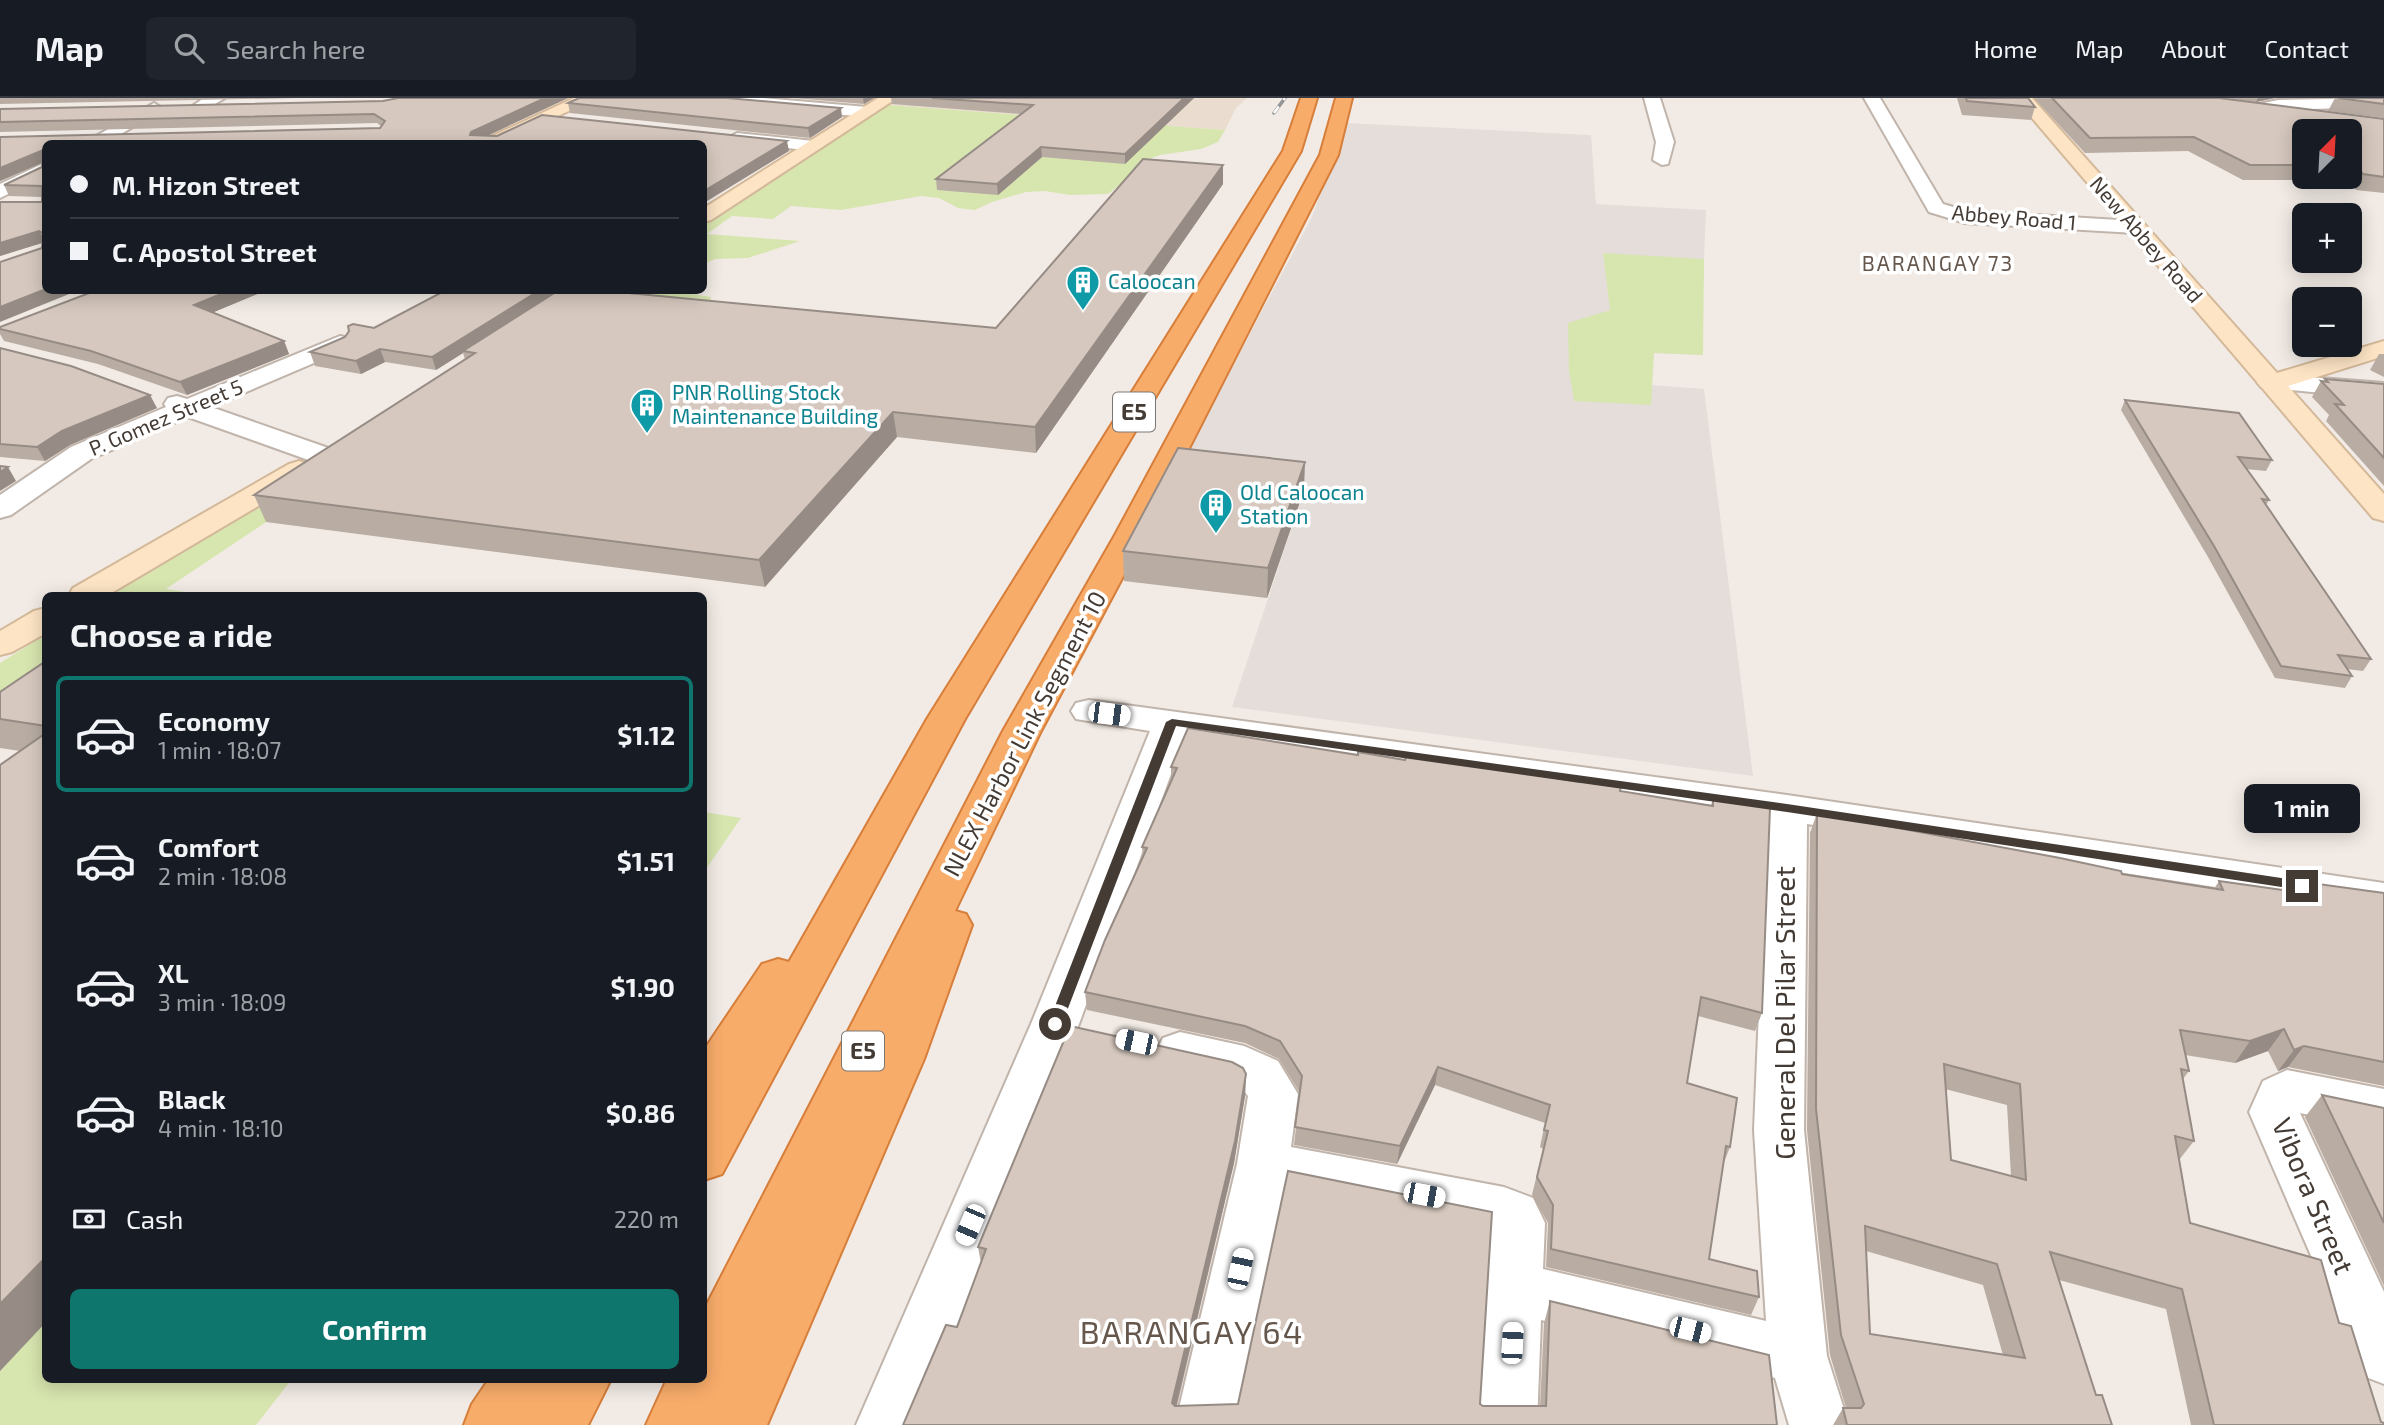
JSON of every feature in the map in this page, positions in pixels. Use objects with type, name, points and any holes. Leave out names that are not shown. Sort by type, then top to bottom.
[{"type":"highway","name":"E5","points":[[707,1153],[946,719],[1292,151],[1309,98]]},
{"type":"highway","name":"NLEX Harbor Link Segment 10","points":[[707,1364],[1023,731],[1130,535],[1329,155],[1344,98]]},
{"type":"highway","points":[[2245,109],[2326,119]]},
{"type":"highway","points":[[707,1085],[946,719]]},
{"type":"highway","points":[[736,1425],[900,1059],[1023,731]]},
{"type":"highway","points":[[494,1425],[520,1383]]},
{"type":"highway","points":[[555,1425],[579,1383]]},
{"type":"highway","points":[[676,1425],[697,1383]]},
{"type":"street","points":[[492,140],[588,98]]},
{"type":"street","points":[[707,98],[867,112]]},
{"type":"street","points":[[707,211],[889,98]]},
{"type":"street","points":[[1652,98],[1665,142],[1662,160]]},
{"type":"street","name":"Abbey Road 1","points":[[1872,98],[1925,192],[1942,212],[1965,217],[2136,227]]},
{"type":"street","name":"New Abbey Road","points":[[2023,98],[2384,512]]},
{"type":"street","points":[[116,109],[187,108],[221,102]]},
{"type":"street","points":[[2245,109],[2278,104],[2384,102]]},
{"type":"street","points":[[89,140],[154,108]]},
{"type":"street","points":[[544,118],[584,122]]},
{"type":"street","points":[[89,140],[143,136]]},
{"type":"street","points":[[720,136],[814,146]]},
{"type":"street","points":[[0,170],[42,168]]},
{"type":"street","points":[[4,201],[42,170]]},
{"type":"street","name":"P. Gomez Street 5","points":[[0,509],[93,447],[189,409],[340,343]]},
{"type":"street","points":[[2270,382],[2301,376],[2384,348]]},
{"type":"street","points":[[2270,382],[2384,391]]},
{"type":"street","points":[[90,592],[335,449],[155,397]]},
{"type":"street","points":[[13,469],[52,473]]},
{"type":"street","points":[[0,645],[42,620]]},
{"type":"street","points":[[1088,711],[1787,808],[2384,898]]},
{"type":"street","points":[[886,1425],[1095,1033],[1172,722]]},
{"type":"street","name":"General Del Pilar Street","points":[[1787,808],[1780,1130],[1798,1356],[1819,1425]]},
{"type":"street","points":[[1095,1033],[1244,1065],[1261,1074],[1273,1094],[1263,1164],[1205,1425]]},
{"type":"street","name":"Vibora Street","points":[[2384,1110],[2287,1090],[2281,1095],[2274,1112],[2384,1356]]},
{"type":"street","points":[[1263,1164],[1514,1215],[1518,1223],[1507,1425]]},
{"type":"street","points":[[1515,1288],[1798,1356]]},
{"type":"shaded area","points":[[898,98],[1247,98],[1236,108],[1225,130],[887,105]]},
{"type":"shaded area","points":[[1347,123],[1591,135],[1596,204],[1706,210],[1703,355],[1654,353],[1651,385],[1704,389],[1753,776],[1232,707],[1304,490],[1174,476],[1311,219]]},
{"type":"green space","points":[[887,105],[1225,130],[1218,142],[1201,149],[1160,155],[1144,161],[1130,177],[1108,194],[1026,192],[975,210],[958,208],[939,198],[921,196],[841,210],[791,206],[773,219],[732,216],[707,234],[707,218]]},
{"type":"green space","points":[[707,234],[800,241],[748,258],[715,259],[707,263]]},
{"type":"green space","points":[[1603,253],[1704,259],[1703,355],[1654,353],[1651,405],[1574,401],[1569,371],[1568,323],[1610,310]]},
{"type":"green space","points":[[587,294],[692,294],[711,297],[711,310],[582,311],[166,589],[185,592],[113,592]]},
{"type":"green space","points":[[42,637],[42,707],[0,738],[0,663]]},
{"type":"green space","points":[[707,812],[741,818],[707,868]]},
{"type":"green space","points":[[42,1325],[42,1383],[289,1383],[256,1425],[0,1425],[0,1371]]},
{"type":"building","points":[[398,98],[545,98],[471,132],[470,135],[497,136],[542,115],[787,141],[707,189],[707,140],[42,140],[42,150],[0,168],[0,137],[380,128],[385,121],[374,114],[0,122],[0,109],[383,101]]},
{"type":"building","points":[[579,98],[727,98],[841,108],[808,128],[568,103]]},
{"type":"building","points":[[932,98],[1184,98],[1125,154],[1041,147],[997,184],[936,179],[1033,105]]},
{"type":"building","points":[[1966,98],[2028,98],[2035,107],[1967,101]]},
{"type":"building","points":[[2052,98],[2219,98],[2384,119],[2384,177],[2362,173],[2362,119],[2292,119],[2292,165],[2250,165],[2194,137],[2090,138]]},
{"type":"building","points":[[2338,98],[2384,98],[2384,104]]},
{"type":"building","name":"PNR Rolling Stock Maintenance Building","points":[[1143,159],[1223,165],[1035,427],[893,412],[759,560],[254,495],[475,353],[463,351],[553,294],[639,294],[996,328]]},
{"type":"building","points":[[42,167],[42,186],[4,185]]},
{"type":"building","points":[[0,202],[42,202],[42,232],[39,231],[0,243]]},
{"type":"building","points":[[42,248],[42,291],[0,307],[0,262]]},
{"type":"building","points":[[87,294],[221,294],[194,305],[284,341],[180,382],[91,351],[0,327]]},
{"type":"building","points":[[438,294],[534,294],[432,357],[380,349],[356,361],[310,352],[345,337],[349,331],[348,326],[353,324],[374,328]]},
{"type":"building","points":[[0,348],[71,366],[150,395],[62,431],[37,447],[0,444]]},
{"type":"building","points":[[2325,379],[2384,384],[2384,458],[2335,404],[2344,405],[2321,381],[2328,382]]},
{"type":"building","points":[[2125,400],[2239,413],[2272,460],[2238,457],[2269,500],[2262,499],[2371,659],[2338,655],[2352,676],[2281,666],[2214,546]]},
{"type":"building","name":"Old Caloocan Station","points":[[1178,448],[1305,462],[1268,568],[1123,551]]},
{"type":"building","points":[[42,664],[42,725],[0,719],[0,692]]},
{"type":"building","points":[[1188,728],[1358,755],[1358,752],[1405,760],[1407,754],[1580,782],[1621,786],[1620,791],[1713,806],[1713,799],[1770,808],[1762,1013],[1701,997],[1687,1083],[1737,1098],[1730,1147],[1726,1146],[1709,1259],[1757,1271],[1759,1297],[1551,1249],[1553,1205],[1537,1177],[1548,1131],[1544,1130],[1550,1105],[1438,1067],[1400,1146],[1295,1127],[1302,1076],[1280,1041],[1245,1026],[1085,992],[1105,940],[1147,848],[1142,847],[1177,768],[1171,767]]},
{"type":"building","points":[[42,736],[42,1261],[0,1304],[0,765]]},
{"type":"building","points":[[1817,813],[2060,858],[2121,871],[2122,874],[2223,890],[2219,881],[2296,892],[2289,880],[2384,893],[2384,1062],[2304,1046],[2294,1050],[2284,1029],[2250,1041],[2180,1030],[2189,1071],[2181,1069],[2194,1141],[2175,1136],[2190,1223],[2321,1260],[2339,1323],[2351,1326],[2384,1425],[2214,1425],[2182,1289],[2050,1252],[2096,1395],[2102,1395],[2112,1425],[1847,1425],[1843,1408],[1861,1408],[1864,1404],[1841,1335],[1816,1109]],"holes":[[[1944,1064],[2020,1084],[2026,1180],[1951,1160]],[[1865,1226],[1997,1264],[2025,1358],[1870,1334]]]},
{"type":"building","points":[[1070,1026],[1232,1062],[1243,1068],[1246,1074],[1235,1141],[1172,1403],[1175,1406],[1238,1404],[1288,1171],[1492,1212],[1480,1404],[1483,1406],[1546,1406],[1550,1301],[1769,1355],[1777,1425],[903,1425],[946,1325],[957,1327],[986,1249],[978,1247]]},
{"type":"building","points":[[2322,1095],[2384,1108],[2384,1223]]},
{"type":"railway","points":[[1274,113],[1285,98]]},
{"type":"place","name":"Caloocan","points":[[1083,312]]},
{"type":"place","name":"PNR Rolling Stock Maintenance Building","points":[[647,435]]},
{"type":"place","name":"Old Caloocan Station","points":[[1216,535]]},
{"type":"district","name":"BARANGAY 73","points":[[1938,264]]},
{"type":"district","name":"BARANGAY 64","points":[[1192,1333]]},
{"type":"route","points":[[1055,1024],[1172,722],[1787,808],[2302,886]]}]
